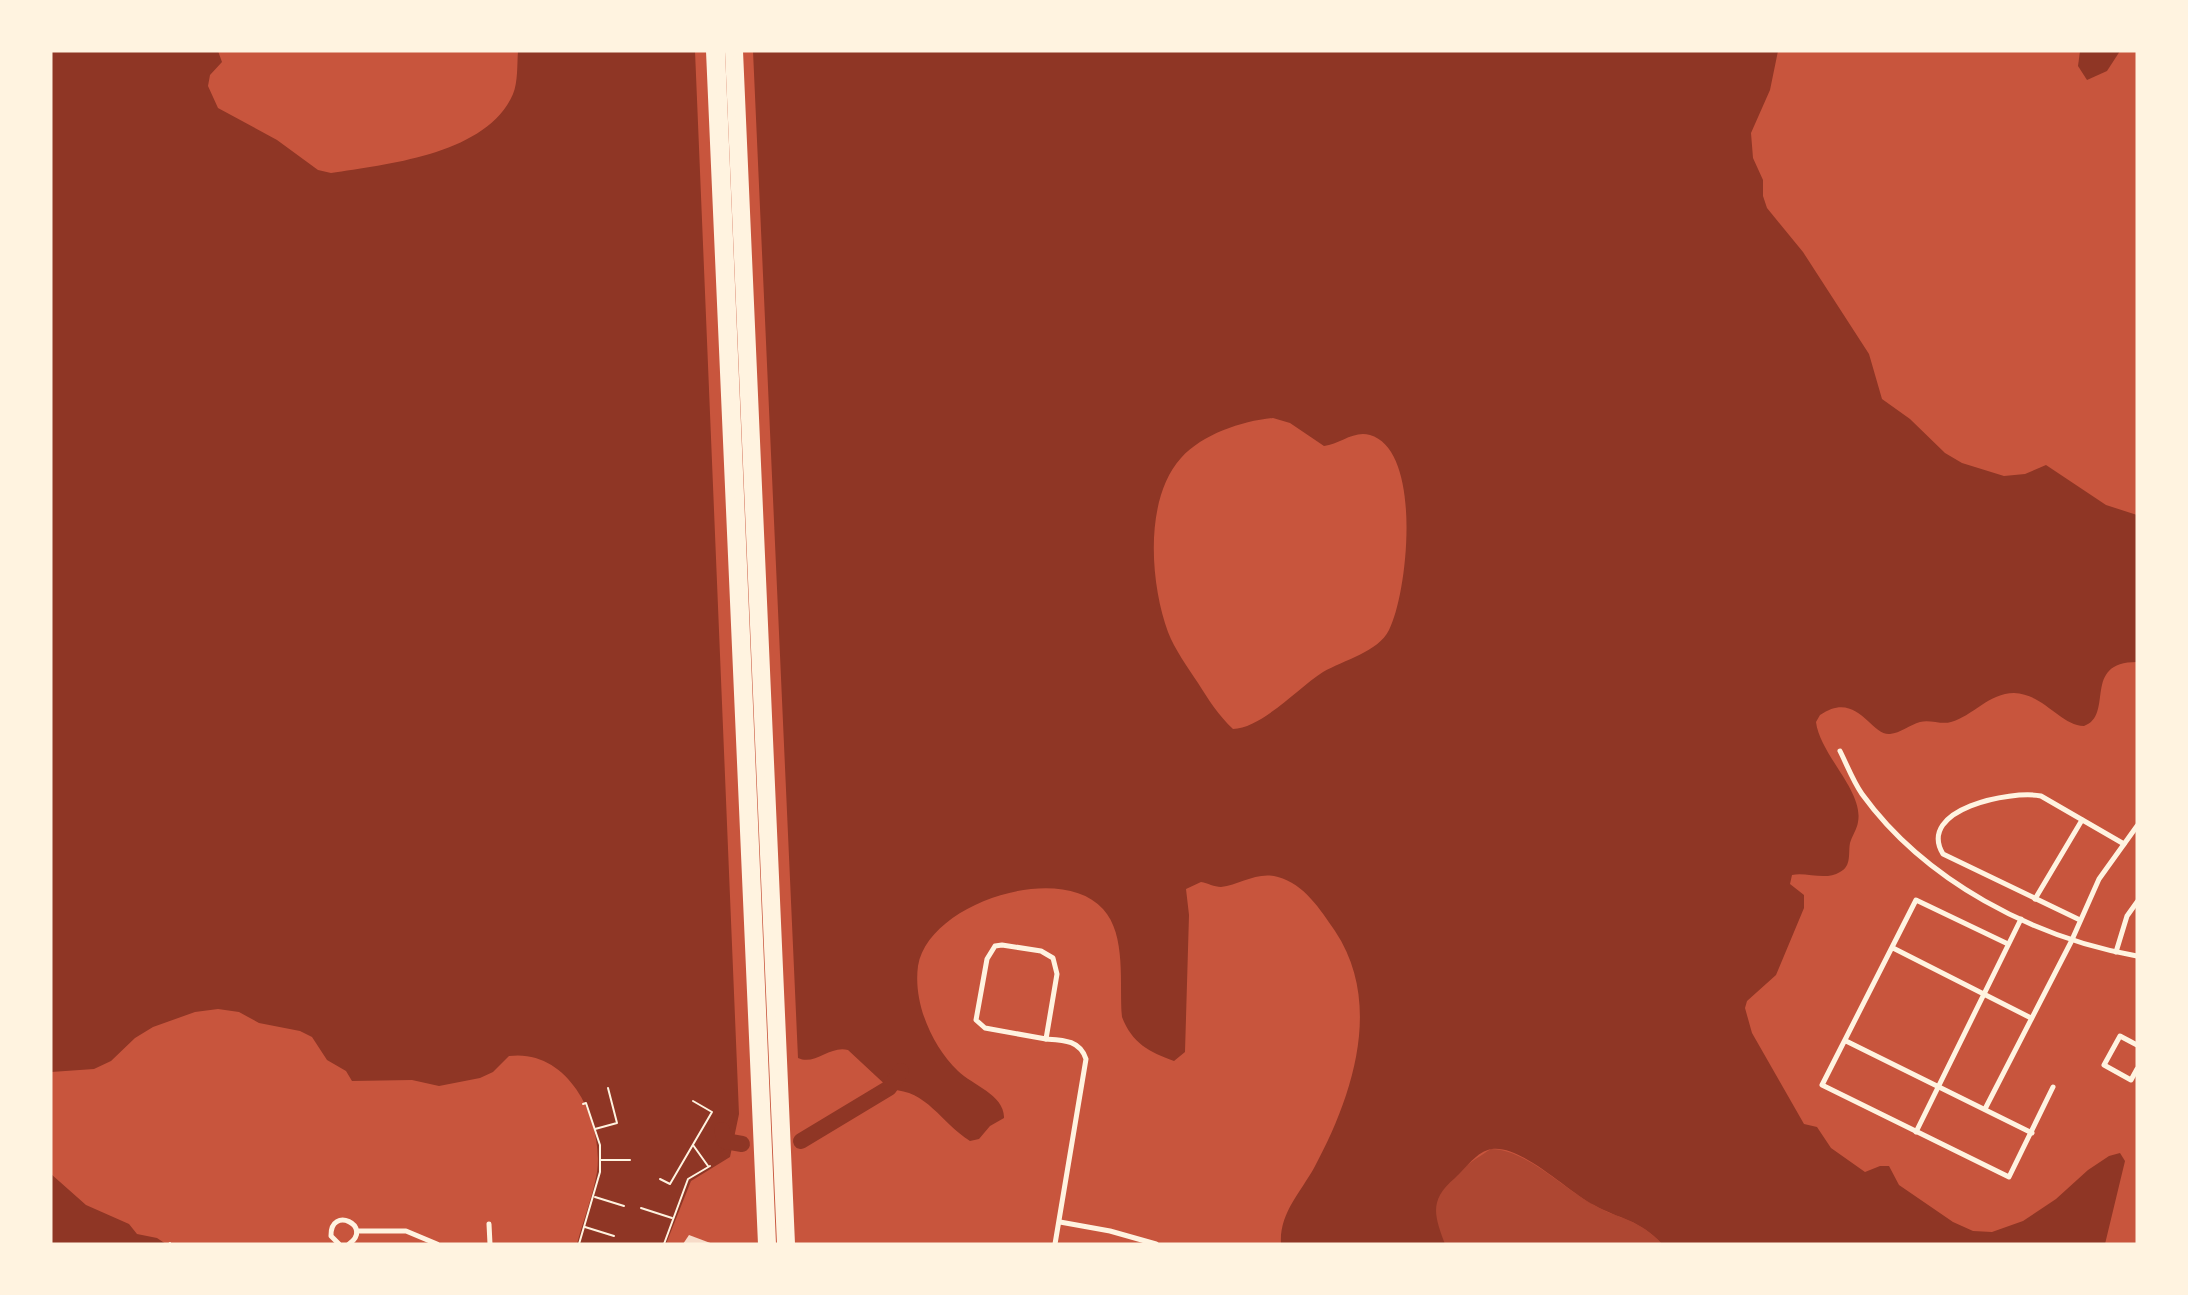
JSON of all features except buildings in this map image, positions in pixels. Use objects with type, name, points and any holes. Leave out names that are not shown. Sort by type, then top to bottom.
[{"type":"highway","points":[[711,51],[763,1244]]},
{"type":"highway","points":[[720,51],[771,1244]]},
{"type":"highway","points":[[730,51],[782,1244]]},
{"type":"highway","points":[[738,51],[790,1244]]},
{"type":"highway","points":[[757,1244],[760,1178]]},
{"type":"street","points":[[1840,751],[1861,792],[1914,850],[1954,881],[2021,919],[2071,942],[2137,956]]},
{"type":"street","points":[[2080,920],[1943,854],[1937,838],[1939,829],[1953,814],[2018,793],[2040,796],[2124,844]]},
{"type":"street","points":[[2035,899],[2082,820]]},
{"type":"street","points":[[1985,1109],[2071,942],[2099,879],[2137,826]]},
{"type":"street","points":[[2008,944],[1916,900],[1822,1085],[2009,1177],[2053,1087]]},
{"type":"street","points":[[2116,953],[2127,916],[2137,902]]},
{"type":"street","points":[[1916,1132],[2021,919]]},
{"type":"street","points":[[1046,1039],[1057,974],[1054,958],[1041,951],[995,946],[987,959],[976,1020],[985,1028],[1046,1039],[1076,1044],[1086,1059],[1055,1244]]},
{"type":"street","points":[[1893,948],[2031,1018]]},
{"type":"street","points":[[2137,1045],[2120,1036],[2104,1065],[2131,1080],[2137,1069]]},
{"type":"street","points":[[1846,1041],[2032,1133]]},
{"type":"street","points":[[340,1244],[334,1240],[331,1232],[337,1221],[351,1221],[357,1231],[355,1239],[349,1244]]},
{"type":"street","points":[[1060,1222],[1110,1231],[1156,1244]]},
{"type":"street","points":[[489,1224],[490,1244]]},
{"type":"street","points":[[357,1231],[406,1231],[437,1244]]},
{"type":"path","points":[[594,1129],[617,1123],[608,1088]]},
{"type":"path","points":[[660,1179],[670,1184],[712,1112],[692,1101]]},
{"type":"path","points":[[579,1244],[600,1160],[600,1145],[586,1103],[583,1104]]},
{"type":"path","points":[[664,1244],[688,1179],[709,1167],[693,1145]]},
{"type":"path","points":[[600,1160],[631,1160]]},
{"type":"path","points":[[593,1196],[624,1206]]},
{"type":"path","points":[[641,1208],[673,1219]]},
{"type":"path","points":[[584,1226],[614,1236]]},
{"type":"shaded area","points":[[51,51],[218,51],[222,62],[210,75],[208,86],[218,108],[277,140],[318,170],[331,173],[434,153],[482,130],[500,114],[513,94],[517,79],[518,51],[695,51],[739,1114],[730,1157],[691,1181],[666,1244],[577,1244],[597,1172],[595,1131],[578,1092],[565,1076],[549,1064],[530,1057],[509,1056],[493,1072],[480,1078],[439,1086],[412,1080],[352,1081],[346,1071],[327,1060],[312,1037],[300,1031],[259,1023],[239,1012],[218,1009],[195,1012],[153,1027],[135,1038],[111,1061],[94,1069],[51,1072]]},
{"type":"shaded area","points":[[753,51],[1778,51],[1770,90],[1751,133],[1753,158],[1763,180],[1763,196],[1767,208],[1803,252],[1869,354],[1882,399],[1910,419],[1945,453],[1962,463],[2004,476],[2025,474],[2046,465],[2106,505],[2137,515],[2137,662],[2120,664],[2109,670],[2093,720],[2084,726],[2067,721],[2034,698],[2014,693],[1997,697],[1951,722],[1920,722],[1890,734],[1883,733],[1853,710],[1844,707],[1833,708],[1820,715],[1816,722],[1819,734],[1855,798],[1858,810],[1858,822],[1850,843],[1848,863],[1835,875],[1792,875],[1790,884],[1804,895],[1804,908],[1776,975],[1747,1001],[1745,1008],[1752,1033],[1804,1124],[1817,1127],[1831,1148],[1865,1172],[1880,1166],[1889,1166],[1899,1185],[1953,1222],[1973,1231],[1992,1232],[2023,1221],[2056,1199],[2088,1170],[2109,1156],[2120,1153],[2125,1161],[2105,1244],[1662,1244],[1645,1229],[1583,1199],[1517,1154],[1492,1149],[1477,1156],[1441,1194],[1436,1216],[1445,1244],[1281,1244],[1287,1213],[1314,1168],[1340,1112],[1357,1051],[1360,1020],[1358,989],[1350,959],[1335,931],[1304,891],[1278,877],[1256,877],[1221,887],[1201,882],[1186,889],[1189,915],[1185,1052],[1174,1061],[1142,1045],[1126,1026],[1122,1017],[1116,932],[1103,909],[1083,895],[1057,889],[1028,889],[998,896],[970,908],[945,924],[927,943],[918,966],[918,994],[926,1023],[940,1049],[958,1071],[994,1097],[1003,1110],[1004,1118],[990,1126],[979,1139],[970,1141],[914,1095],[891,1090],[848,1050],[835,1050],[804,1060],[798,1058]],"holes":[[[1273,418],[1290,423],[1324,446],[1358,434],[1370,435],[1387,446],[1398,467],[1404,494],[1406,524],[1402,586],[1389,630],[1377,644],[1323,672],[1268,715],[1244,727],[1233,729],[1218,713],[1168,632],[1154,566],[1156,518],[1169,475],[1181,458],[1200,442],[1249,422]]]},
{"type":"shaded area","points":[[2080,51],[2120,51],[2107,71],[2087,80],[2078,66]]},
{"type":"shaded area","points":[[1491,1149],[1517,1155],[1530,1162],[1592,1204],[1636,1224],[1662,1244],[1445,1244],[1435,1216],[1438,1198],[1457,1173]]},
{"type":"shaded area","points":[[51,1174],[86,1205],[129,1224],[137,1234],[157,1238],[166,1244],[51,1244]]},
{"type":"waterway","points":[[801,1141],[889,1088],[901,1071]]},
{"type":"waterway","points":[[722,1130],[725,1141],[742,1144]]}]
